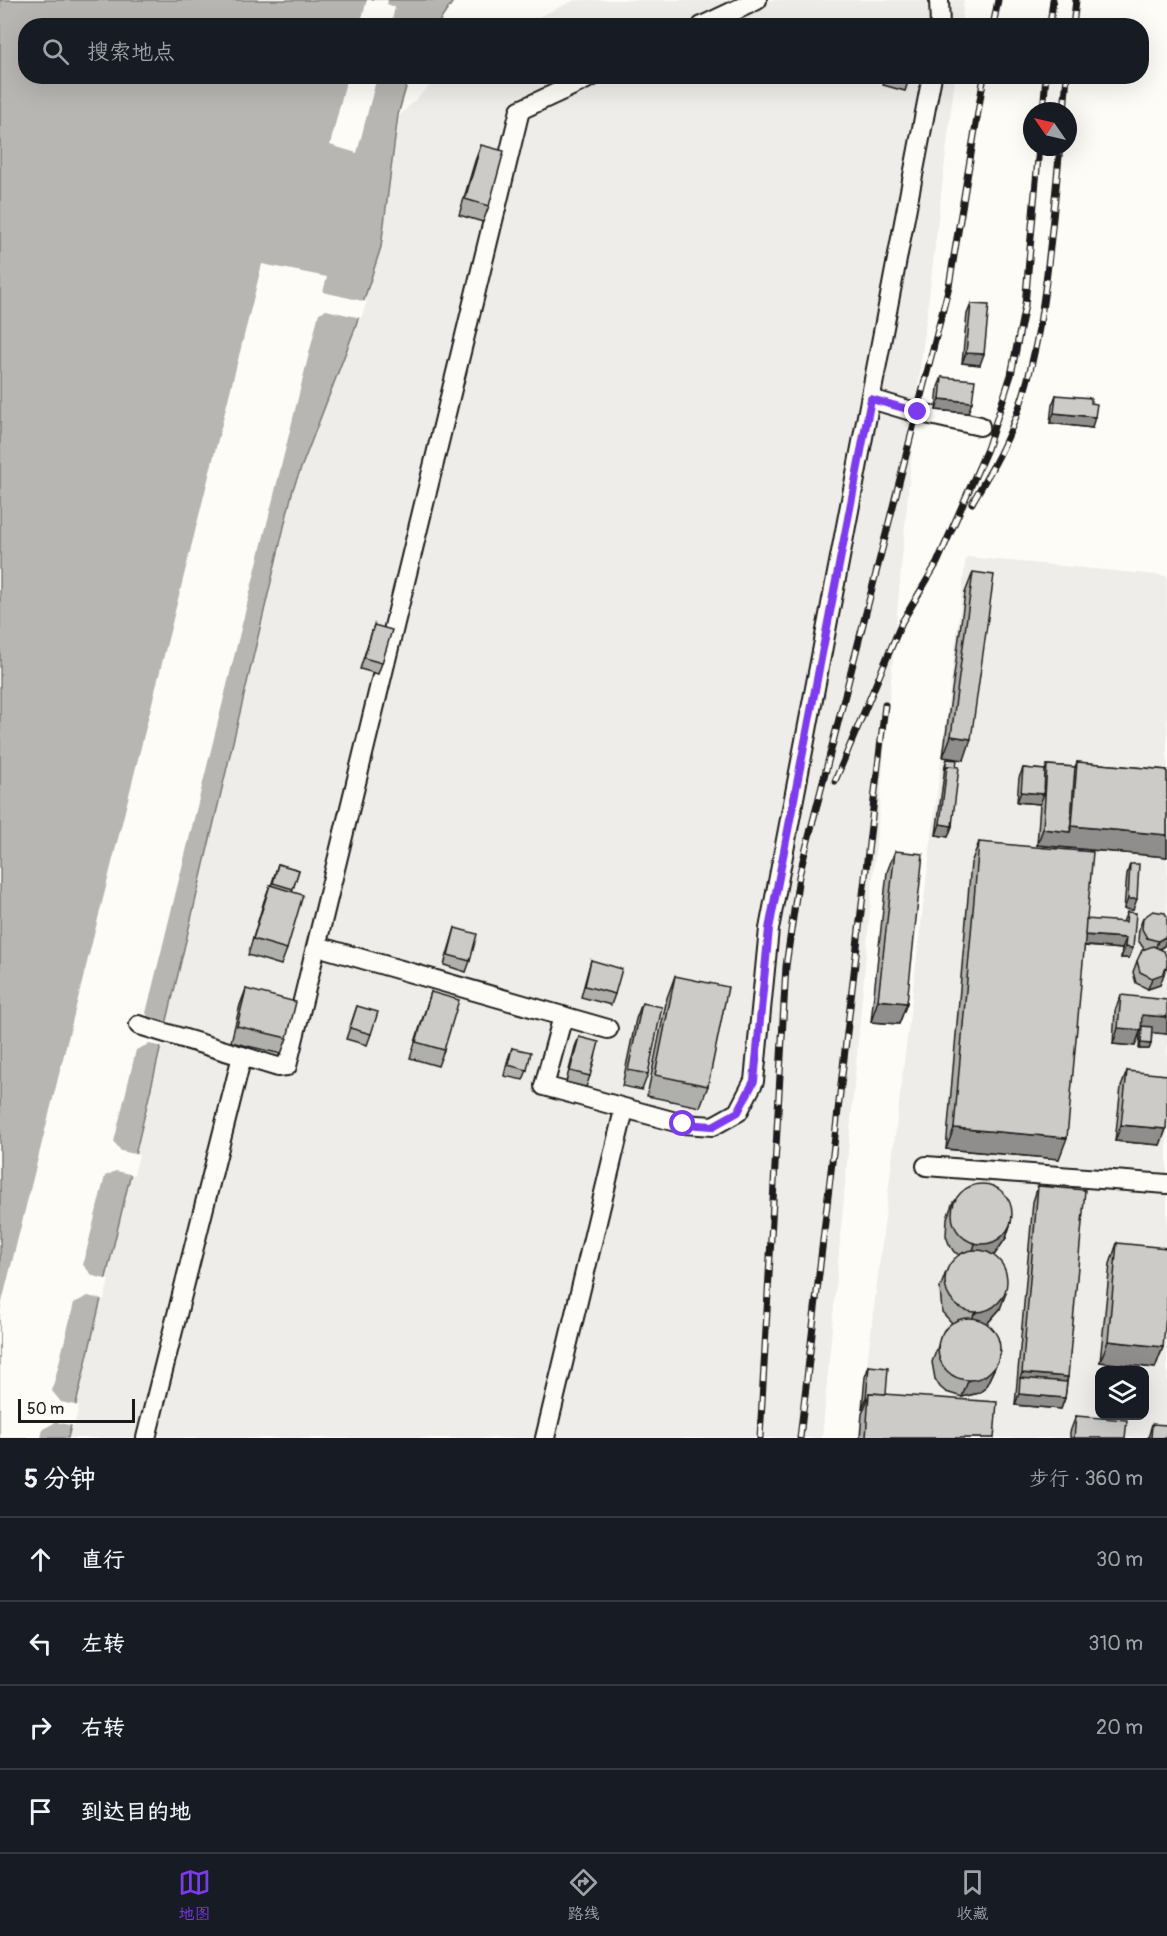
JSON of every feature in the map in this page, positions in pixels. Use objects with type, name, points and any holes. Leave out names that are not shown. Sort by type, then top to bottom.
[{"type":"lane","points":[[719,18],[757,0]]},
{"type":"lane","points":[[939,0],[940,18]]},
{"type":"lane","points":[[139,1025],[278,1067],[287,1066],[520,110],[575,84]]},
{"type":"lane","points":[[563,1016],[544,1086],[624,1110],[683,1124],[713,1126],[738,1112],[754,1081],[769,929],[930,84]]},
{"type":"lane","points":[[871,399],[980,426]]},
{"type":"lane","points":[[317,946],[608,1029]]},
{"type":"lane","points":[[146,1438],[242,1056]]},
{"type":"lane","points":[[545,1438],[624,1110]]},
{"type":"lane","points":[[926,1166],[1167,1184]]},
{"type":"shaded area","points":[[0,0],[454,0],[442,18],[18,18],[18,84],[407,84],[398,115],[381,247],[354,331],[293,489],[68,1438],[0,1438]]},
{"type":"shaded area","points":[[575,0],[964,0],[962,18],[536,18]]},
{"type":"shaded area","points":[[431,84],[954,84],[916,405],[822,1438],[0,1438],[256,261]]},
{"type":"shaded area","points":[[966,557],[1167,576],[1167,1438],[858,1438]]},
{"type":"pier","points":[[367,0],[388,0],[387,4],[395,7],[393,18],[362,18]]},
{"type":"pier","points":[[345,84],[375,84],[357,153],[330,145]]},
{"type":"pier","points":[[262,264],[327,277],[323,292],[367,302],[361,318],[326,310],[319,313],[146,1013],[154,1024],[169,1027],[164,1047],[149,1044],[136,1050],[114,1142],[121,1151],[139,1155],[134,1175],[116,1171],[105,1176],[83,1265],[93,1276],[109,1280],[104,1300],[88,1296],[74,1303],[52,1391],[61,1402],[79,1406],[74,1426],[56,1422],[43,1429],[41,1438],[0,1438],[0,1310]]},
{"type":"building","points":[[481,145],[504,151],[489,206],[465,199]]},
{"type":"building","points":[[971,304],[989,305],[984,354],[966,353]]},
{"type":"building","points":[[942,377],[975,380],[972,402],[940,399]]},
{"type":"building","points":[[1056,395],[1091,398],[1091,403],[1097,404],[1095,417],[1054,413]]},
{"type":"building","points":[[973,572],[994,575],[971,739],[951,736]]},
{"type":"building","points":[[374,625],[392,630],[382,663],[364,658]]},
{"type":"building","points":[[947,759],[957,760],[956,767],[947,766],[945,768]]},
{"type":"building","points":[[1077,762],[1167,770],[1167,835],[1072,826]]},
{"type":"building","points":[[1047,765],[1075,767],[1070,832],[1043,829]]},
{"type":"building","points":[[947,766],[959,767],[952,826],[940,824]]},
{"type":"building","points":[[1023,768],[1045,770],[1044,794],[1021,792]]},
{"type":"building","points":[[979,842],[1093,852],[1067,1138],[954,1128]]},
{"type":"building","points":[[895,851],[923,854],[907,1003],[878,1000]]},
{"type":"building","points":[[278,864],[299,870],[293,889],[273,883]]},
{"type":"building","points":[[1130,864],[1139,864],[1137,899],[1128,899]]},
{"type":"building","points":[[270,885],[303,895],[287,949],[253,939]]},
{"type":"building","points":[[1153,911],[1165,913],[1167,917],[1167,936],[1158,941],[1147,938],[1142,929],[1143,918]]},
{"type":"building","points":[[1127,912],[1136,913],[1133,948],[1125,947],[1126,938],[1085,935],[1086,919],[1126,922]]},
{"type":"building","points":[[455,928],[477,934],[470,961],[448,955]]},
{"type":"building","points":[[1153,946],[1164,951],[1167,966],[1163,974],[1152,978],[1140,972],[1137,961],[1142,950]]},
{"type":"building","points":[[591,960],[622,969],[615,994],[585,986]]},
{"type":"building","points":[[675,976],[728,987],[708,1086],[655,1075]]},
{"type":"building","points":[[246,989],[296,1002],[287,1038],[237,1026]]},
{"type":"building","points":[[431,992],[459,1000],[444,1050],[416,1042]]},
{"type":"building","points":[[1121,995],[1167,1000],[1167,1017],[1142,1015],[1141,1030],[1118,1028]]},
{"type":"building","points":[[642,1003],[662,1007],[648,1074],[628,1070]]},
{"type":"building","points":[[357,1006],[378,1012],[371,1034],[350,1028]]},
{"type":"building","points":[[1142,1026],[1152,1027],[1151,1044],[1141,1043]]},
{"type":"building","points":[[579,1037],[599,1042],[590,1076],[570,1071]]},
{"type":"building","points":[[512,1048],[531,1052],[527,1070],[508,1065]]},
{"type":"building","points":[[1127,1071],[1167,1075],[1166,1129],[1121,1125]]},
{"type":"building","points":[[976,1184],[988,1184],[999,1189],[1007,1197],[1012,1214],[1010,1226],[999,1239],[988,1244],[976,1244],[965,1239],[957,1231],[952,1220],[952,1208],[957,1197],[965,1189]]},
{"type":"building","points":[[1038,1186],[1085,1190],[1068,1377],[1022,1373]]},
{"type":"building","points":[[1117,1243],[1167,1248],[1167,1306],[1163,1347],[1108,1341]]},
{"type":"building","points":[[970,1250],[982,1250],[998,1259],[1005,1269],[1007,1281],[1005,1293],[998,1303],[982,1312],[970,1312],[959,1307],[950,1298],[945,1287],[945,1275],[950,1264],[959,1255]]},
{"type":"building","points":[[963,1318],[975,1318],[991,1327],[998,1337],[1000,1349],[998,1361],[991,1371],[975,1380],[963,1380],[952,1375],[943,1366],[938,1355],[938,1343],[943,1332],[952,1323]]},
{"type":"building","points":[[869,1366],[888,1368],[886,1394],[869,1393],[866,1398]]},
{"type":"building","points":[[1020,1378],[1067,1382],[1065,1398],[1019,1394]]},
{"type":"building","points":[[869,1393],[997,1402],[994,1438],[866,1438]]},
{"type":"building","points":[[1076,1416],[1095,1417],[1095,1420],[1127,1420],[1125,1438],[1074,1438]]},
{"type":"building","points":[[1152,1424],[1167,1425],[1167,1438],[1151,1438]]},
{"type":"railway","points":[[995,18],[998,0]]},
{"type":"railway","points":[[1051,18],[1053,0]]},
{"type":"railway","points":[[1074,18],[1076,0]]},
{"type":"railway","points":[[760,1438],[786,966],[799,876],[949,286],[983,84]]},
{"type":"railway","points":[[1044,102],[1045,84]]},
{"type":"railway","points":[[1065,102],[1066,84]]},
{"type":"railway","points":[[835,781],[902,622],[937,563],[987,449],[1011,375],[1025,305],[1038,156]]},
{"type":"railway","points":[[972,503],[1003,447],[1017,414],[1028,378],[1044,300],[1059,156]]},
{"type":"railway","points":[[800,1438],[885,705]]},
{"type":"route","points":[[683,1124],[713,1126],[738,1112],[754,1081],[769,929],[871,399],[918,412]]}]
